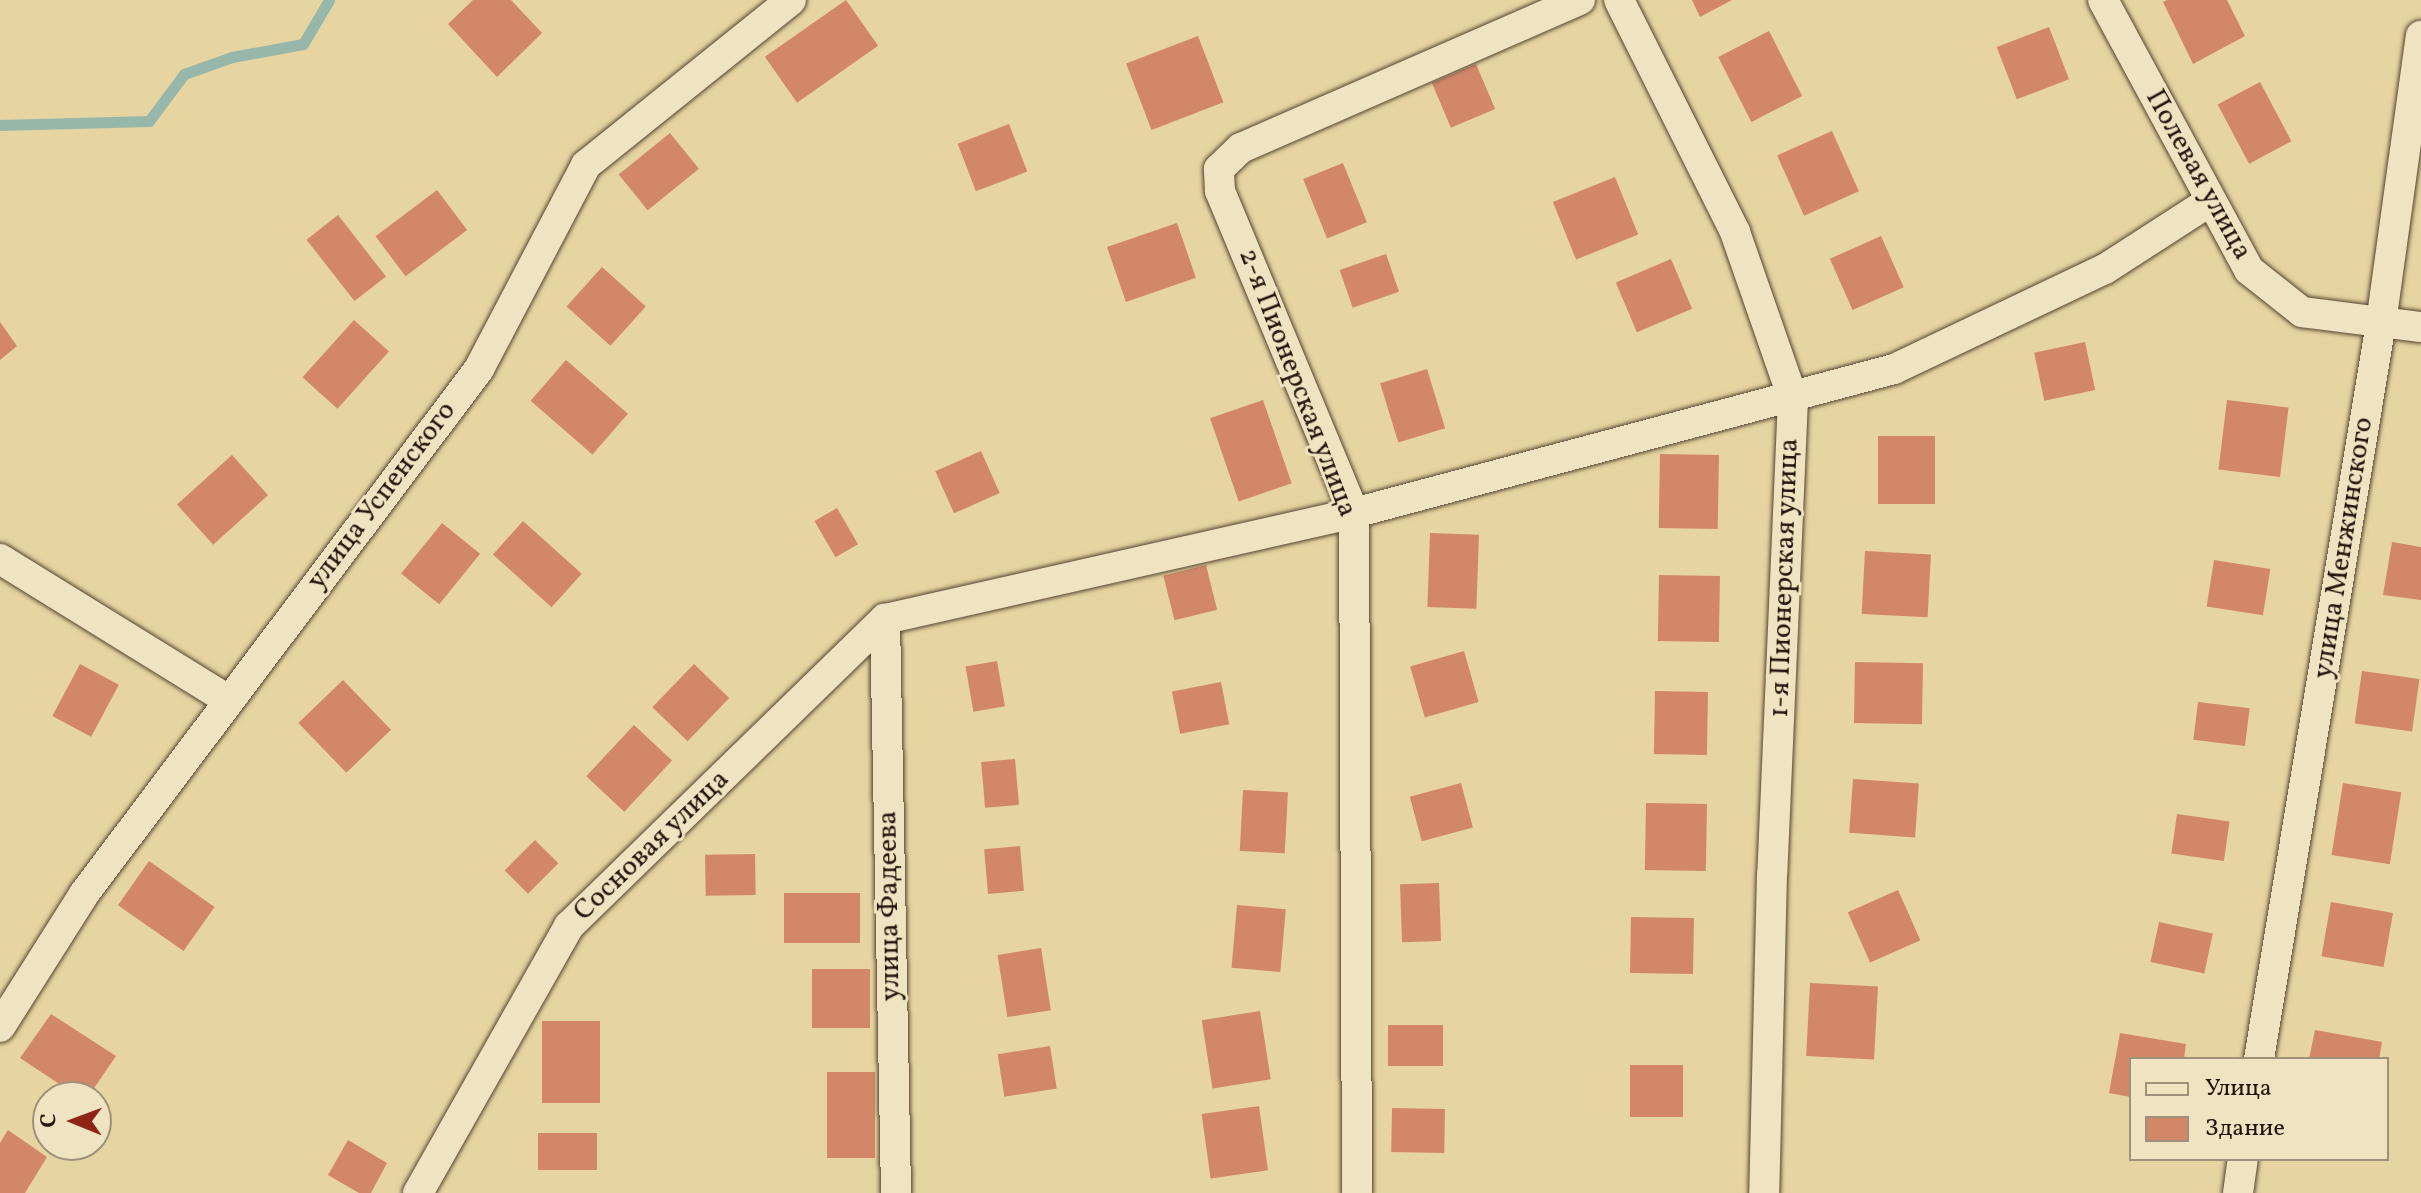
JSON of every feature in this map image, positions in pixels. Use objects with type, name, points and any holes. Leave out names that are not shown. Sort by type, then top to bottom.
[{"type":"street","name":"улица Успенского","points":[[0,1027],[84,894],[479,369],[586,165],[791,0]]},
{"type":"street","name":"2-я Пионерская улица","points":[[1357,1193],[1354,513],[1220,191],[1219,169],[1241,148],[1580,0]]},
{"type":"street","name":"1-я Пионерская улица","points":[[1619,0],[1735,232],[1793,399],[1772,874],[1764,1193]]},
{"type":"street","name":"Полевая улица","points":[[2103,0],[2209,202],[2249,270],[2302,312],[2421,327]]},
{"type":"street","name":"улица Менжинского","points":[[2259,1057],[2381,323],[2421,36]]},
{"type":"street","points":[[885,619],[1354,513],[1793,399],[1894,369],[2105,269],[2209,202]]},
{"type":"street","points":[[0,559],[228,700]]},
{"type":"street","name":"Сосновая улица","points":[[418,1193],[569,926],[885,619]]},
{"type":"street","name":"улица Фадеева","points":[[885,619],[896,1193]]},
{"type":"street","points":[[2238,1193],[2243,1161]]},
{"type":"building","points":[[473,0],[511,0],[542,33],[497,77],[448,24]]},
{"type":"building","points":[[846,0],[878,46],[797,103],[765,57]]},
{"type":"building","points":[[1692,0],[1732,0],[1700,17]]},
{"type":"building","points":[[2227,0],[2245,36],[2193,64],[2163,2]]},
{"type":"building","points":[[2049,27],[2069,79],[2017,99],[1997,47]]},
{"type":"building","points":[[1769,31],[1802,96],[1751,122],[1718,57]]},
{"type":"building","points":[[1198,36],[1223,102],[1152,130],[1126,64]]},
{"type":"building","points":[[1476,64],[1495,109],[1451,128],[1432,83]]},
{"type":"building","points":[[2260,82],[2291,141],[2249,164],[2218,105]]},
{"type":"building","points":[[1009,124],[1027,172],[976,191],[958,144]]},
{"type":"building","points":[[1832,131],[1859,191],[1804,216],[1777,155]]},
{"type":"building","points":[[670,133],[699,169],[648,210],[619,175]]},
{"type":"building","points":[[1343,163],[1367,222],[1327,238],[1303,179]]},
{"type":"building","points":[[1615,177],[1638,234],[1576,260],[1553,202]]},
{"type":"building","points":[[437,190],[467,230],[406,276],[376,236]]},
{"type":"building","points":[[338,215],[386,276],[355,301],[306,240]]},
{"type":"building","points":[[1177,223],[1196,278],[1126,302],[1107,247]]},
{"type":"building","points":[[1881,236],[1904,287],[1853,310],[1830,259]]},
{"type":"building","points":[[1386,254],[1399,292],[1353,308],[1340,270]]},
{"type":"building","points":[[1671,259],[1692,309],[1637,332],[1616,282]]},
{"type":"building","points":[[602,267],[646,306],[610,346],[567,306]]},
{"type":"building","points":[[354,320],[389,351],[337,409],[302,377]]},
{"type":"building","points":[[0,322],[17,346],[0,360]]},
{"type":"building","points":[[2085,342],[2095,390],[2044,401],[2034,353]]},
{"type":"building","points":[[566,360],[628,414],[592,455],[531,401]]},
{"type":"building","points":[[1427,369],[1445,428],[1398,443],[1380,383]]},
{"type":"building","points":[[1263,400],[1292,483],[1239,501],[1210,418]]},
{"type":"building","points":[[2227,400],[2289,408],[2280,477],[2218,469]]},
{"type":"building","points":[[1878,436],[1935,436],[1935,504],[1878,504]]},
{"type":"building","points":[[981,451],[1000,493],[954,513],[935,471]]},
{"type":"building","points":[[1660,454],[1719,455],[1718,529],[1659,528]]},
{"type":"building","points":[[232,455],[268,495],[213,545],[177,505]]},
{"type":"building","points":[[837,508],[858,544],[835,557],[814,521]]},
{"type":"building","points":[[523,521],[582,574],[552,607],[493,554]]},
{"type":"building","points":[[442,523],[480,554],[439,604],[401,574]]},
{"type":"building","points":[[1430,533],[1479,535],[1476,609],[1427,607]]},
{"type":"building","points":[[2392,542],[2421,547],[2421,600],[2383,595]]},
{"type":"building","points":[[1865,551],[1931,554],[1928,617],[1862,614]]},
{"type":"building","points":[[2214,560],[2270,569],[2263,615],[2207,606]]},
{"type":"building","points":[[1206,565],[1217,610],[1174,620],[1163,576]]},
{"type":"building","points":[[1659,575],[1720,576],[1719,642],[1658,641]]},
{"type":"building","points":[[1464,651],[1479,702],[1425,717],[1410,666]]},
{"type":"building","points":[[997,661],[1005,706],[973,712],[965,667]]},
{"type":"building","points":[[1855,662],[1923,663],[1922,724],[1854,723]]},
{"type":"building","points":[[80,664],[119,685],[91,737],[52,716]]},
{"type":"building","points":[[694,664],[729,698],[688,741],[652,707]]},
{"type":"building","points":[[2362,671],[2419,679],[2412,732],[2355,723]]},
{"type":"building","points":[[343,680],[391,730],[346,773],[298,723]]},
{"type":"building","points":[[1221,682],[1229,724],[1180,734],[1172,692]]},
{"type":"building","points":[[1655,691],[1708,692],[1707,755],[1654,754]]},
{"type":"building","points":[[2198,702],[2250,708],[2245,746],[2193,740]]},
{"type":"building","points":[[634,725],[672,760],[624,812],[586,776]]},
{"type":"building","points":[[1015,759],[1019,805],[985,808],[981,762]]},
{"type":"building","points":[[1853,779],[1919,784],[1915,837],[1849,833]]},
{"type":"building","points":[[1461,783],[1473,827],[1422,841],[1410,797]]},
{"type":"building","points":[[2343,783],[2401,792],[2390,864],[2332,855]]},
{"type":"building","points":[[1243,790],[1288,792],[1285,853],[1240,851]]},
{"type":"building","points":[[1646,803],[1707,804],[1706,871],[1645,870]]},
{"type":"building","points":[[2177,814],[2229,821],[2224,861],[2171,854]]},
{"type":"building","points":[[535,840],[558,863],[528,894],[505,870]]},
{"type":"building","points":[[1020,846],[1024,891],[988,894],[984,849]]},
{"type":"building","points":[[755,854],[756,895],[706,896],[705,855]]},
{"type":"building","points":[[149,861],[215,907],[184,951],[118,905]]},
{"type":"building","points":[[1439,883],[1441,941],[1402,942],[1400,884]]},
{"type":"building","points":[[1898,890],[1920,940],[1870,963],[1848,912]]},
{"type":"building","points":[[784,893],[860,893],[860,943],[784,943]]},
{"type":"building","points":[[2331,902],[2393,913],[2383,967],[2321,956]]},
{"type":"building","points":[[1237,905],[1286,909],[1280,972],[1232,968]]},
{"type":"building","points":[[1631,917],[1694,918],[1693,974],[1630,973]]},
{"type":"building","points":[[2159,922],[2213,933],[2204,974],[2150,962]]},
{"type":"building","points":[[1041,948],[1051,1010],[1007,1017],[998,955]]},
{"type":"building","points":[[812,969],[870,969],[870,1028],[812,1028]]},
{"type":"building","points":[[1810,983],[1878,987],[1874,1059],[1806,1056]]},
{"type":"building","points":[[1260,1011],[1271,1079],[1213,1088],[1202,1020]]},
{"type":"building","points":[[51,1014],[116,1056],[99,1081],[55,1081],[20,1058]]},
{"type":"building","points":[[542,1021],[600,1021],[600,1103],[542,1103]]},
{"type":"building","points":[[1388,1025],[1443,1025],[1443,1066],[1388,1066]]},
{"type":"building","points":[[2315,1030],[2382,1042],[2379,1057],[2309,1057]]},
{"type":"building","points":[[2120,1033],[2186,1044],[2184,1057],[2129,1057],[2129,1097],[2109,1093]]},
{"type":"building","points":[[1050,1046],[1057,1088],[1004,1097],[998,1054]]},
{"type":"building","points":[[1630,1065],[1683,1065],[1683,1117],[1630,1117]]},
{"type":"building","points":[[827,1072],[875,1072],[875,1158],[827,1158]]},
{"type":"building","points":[[1259,1106],[1268,1170],[1211,1178],[1202,1114]]},
{"type":"building","points":[[1392,1108],[1445,1109],[1444,1153],[1391,1152]]},
{"type":"building","points":[[8,1130],[32,1147],[32,1161],[45,1161],[25,1193],[0,1193],[0,1143]]},
{"type":"building","points":[[538,1133],[597,1133],[597,1170],[538,1170]]},
{"type":"building","points":[[348,1140],[387,1163],[371,1193],[359,1193],[328,1175]]},
{"type":"waterway","points":[[0,125],[149,121],[184,74],[232,57],[303,44],[329,0]]}]
